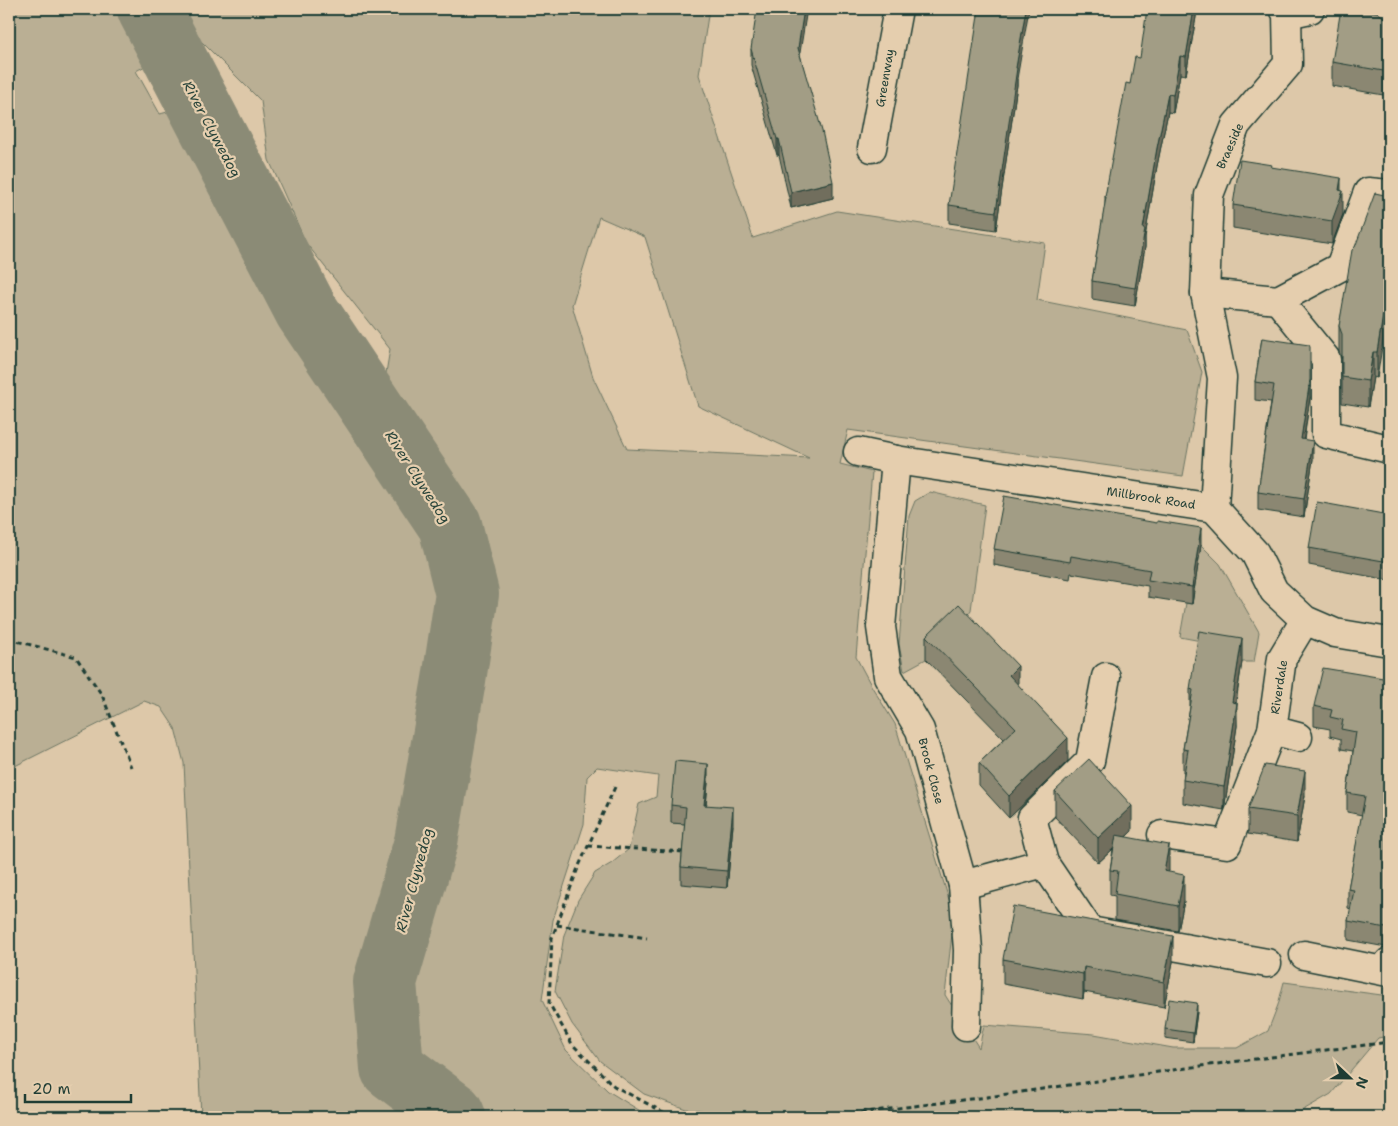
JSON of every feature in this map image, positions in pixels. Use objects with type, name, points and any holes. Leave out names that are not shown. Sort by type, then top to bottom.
[{"type":"street","name":"Greenway","points":[[872,148],[898,9]]},
{"type":"street","points":[[1373,9],[1389,27]]},
{"type":"street","name":"Braeside","points":[[1214,508],[1222,378],[1205,293],[1209,195],[1236,125],[1288,64],[1294,10]]},
{"type":"street","points":[[1205,293],[1278,300],[1340,267],[1368,192],[1389,194]]},
{"type":"street","points":[[1278,300],[1326,359],[1326,434],[1389,449]]},
{"type":"street","name":"Millbrook Road","points":[[858,452],[896,460],[1214,508],[1255,553],[1274,591],[1305,620],[1335,633],[1389,642]]},
{"type":"street","name":"Brook Close","points":[[896,460],[881,627],[888,676],[920,730],[963,886],[968,950],[966,1026]]},
{"type":"street","name":"Riverdale","points":[[1162,835],[1227,844],[1262,758],[1285,733],[1282,658],[1305,620]]},
{"type":"street","points":[[1106,677],[1090,761],[1032,818],[1044,863],[1090,931],[1268,963]]},
{"type":"street","points":[[963,886],[1044,863]]},
{"type":"street","points":[[1304,955],[1388,972],[1389,962]]},
{"type":"path","points":[[9,639],[76,657],[102,695],[131,767]]},
{"type":"path","points":[[615,787],[578,868],[552,938],[550,1004],[572,1044],[614,1086],[665,1113],[696,1117]]},
{"type":"path","points":[[588,846],[684,852]]},
{"type":"path","points":[[557,925],[647,938]]},
{"type":"path","points":[[825,1117],[987,1097],[1193,1067],[1389,1042]]},
{"type":"shaded area","points":[[9,9],[115,9],[142,62],[147,65],[136,71],[160,114],[171,111],[213,198],[352,401],[384,438],[403,426],[404,422],[385,379],[390,349],[306,243],[269,160],[261,101],[175,15],[172,9],[709,9],[699,75],[753,238],[837,211],[1045,243],[1037,300],[1187,330],[1202,372],[1183,476],[848,430],[840,464],[872,472],[856,657],[895,724],[954,916],[945,995],[979,1048],[984,1025],[1094,1034],[1173,1048],[1237,1048],[1268,1031],[1284,982],[1389,996],[1389,1036],[1378,1038],[1331,1094],[1291,1117],[842,1117],[841,1111],[744,1114],[686,1109],[644,1094],[600,1061],[572,1024],[555,991],[564,935],[578,900],[595,873],[612,863],[629,849],[639,804],[656,797],[658,776],[597,767],[587,777],[584,824],[553,920],[542,1000],[566,1050],[608,1091],[650,1117],[201,1117],[184,763],[175,728],[161,707],[144,701],[9,769]],"holes":[[[599,217],[645,237],[698,406],[809,458],[627,449],[593,377],[572,305]],[[708,782],[705,822],[672,823]]]},
{"type":"shaded area","points":[[930,492],[985,505],[971,610],[959,627],[926,659],[904,671],[899,644],[909,516],[915,501]]},
{"type":"shaded area","points":[[1201,545],[1220,564],[1259,632],[1254,662],[1242,662],[1216,657],[1217,644],[1180,637],[1186,603],[1191,604]]},
{"type":"building","points":[[757,9],[804,9],[798,48],[822,131],[833,182],[791,192],[779,139],[777,139],[751,49]]},
{"type":"building","points":[[979,9],[1026,9],[996,212],[949,205]]},
{"type":"building","points":[[1147,9],[1194,9],[1186,57],[1180,56],[1173,95],[1168,94],[1143,229],[1145,229],[1135,288],[1092,281],[1126,83],[1130,84],[1135,57],[1140,58]]},
{"type":"building","points":[[1341,9],[1377,12],[1385,18],[1389,18],[1389,72],[1332,62]]},
{"type":"building","points":[[1240,160],[1341,178],[1339,190],[1343,191],[1332,221],[1233,205]]},
{"type":"building","points":[[1375,193],[1389,196],[1389,279],[1377,352],[1373,352],[1368,381],[1342,377],[1342,334],[1339,326],[1352,250],[1355,247]]},
{"type":"building","points":[[1262,338],[1309,345],[1310,347],[1310,380],[1301,439],[1313,441],[1304,499],[1258,492],[1274,385],[1255,382]]},
{"type":"building","points":[[1004,496],[1157,523],[1157,521],[1201,528],[1192,587],[1148,580],[1150,570],[1071,556],[1070,562],[994,549]]},
{"type":"building","points":[[1317,502],[1389,515],[1389,562],[1309,548]]},
{"type":"building","points":[[959,604],[1018,666],[1009,675],[1068,738],[1009,796],[979,763],[1016,728],[926,636]]},
{"type":"building","points":[[1199,631],[1242,638],[1232,702],[1237,703],[1224,787],[1183,780],[1188,750],[1183,749],[1193,690],[1190,689]]},
{"type":"building","points":[[1323,668],[1389,679],[1389,927],[1386,928],[1348,921],[1354,890],[1348,889],[1365,796],[1347,793],[1356,732],[1341,729],[1343,720],[1330,717],[1332,710],[1314,706]]},
{"type":"building","points":[[1089,759],[1132,806],[1098,838],[1055,791]]},
{"type":"building","points":[[675,761],[708,764],[704,805],[733,807],[727,871],[681,867],[686,807],[671,805]]},
{"type":"building","points":[[1265,765],[1305,771],[1297,816],[1248,809]]},
{"type":"building","points":[[1116,835],[1169,845],[1164,871],[1184,875],[1178,906],[1115,894],[1118,871],[1110,870]]},
{"type":"building","points":[[1013,906],[1173,936],[1164,982],[1084,967],[1083,974],[1003,959]]},
{"type":"building","points":[[1169,999],[1197,1003],[1193,1033],[1165,1029]]},
{"type":"waterway","name":"River Clywedog","points":[[149,9],[306,310],[450,525],[467,594],[426,842],[385,982],[392,1068],[452,1113],[454,1117]]}]
